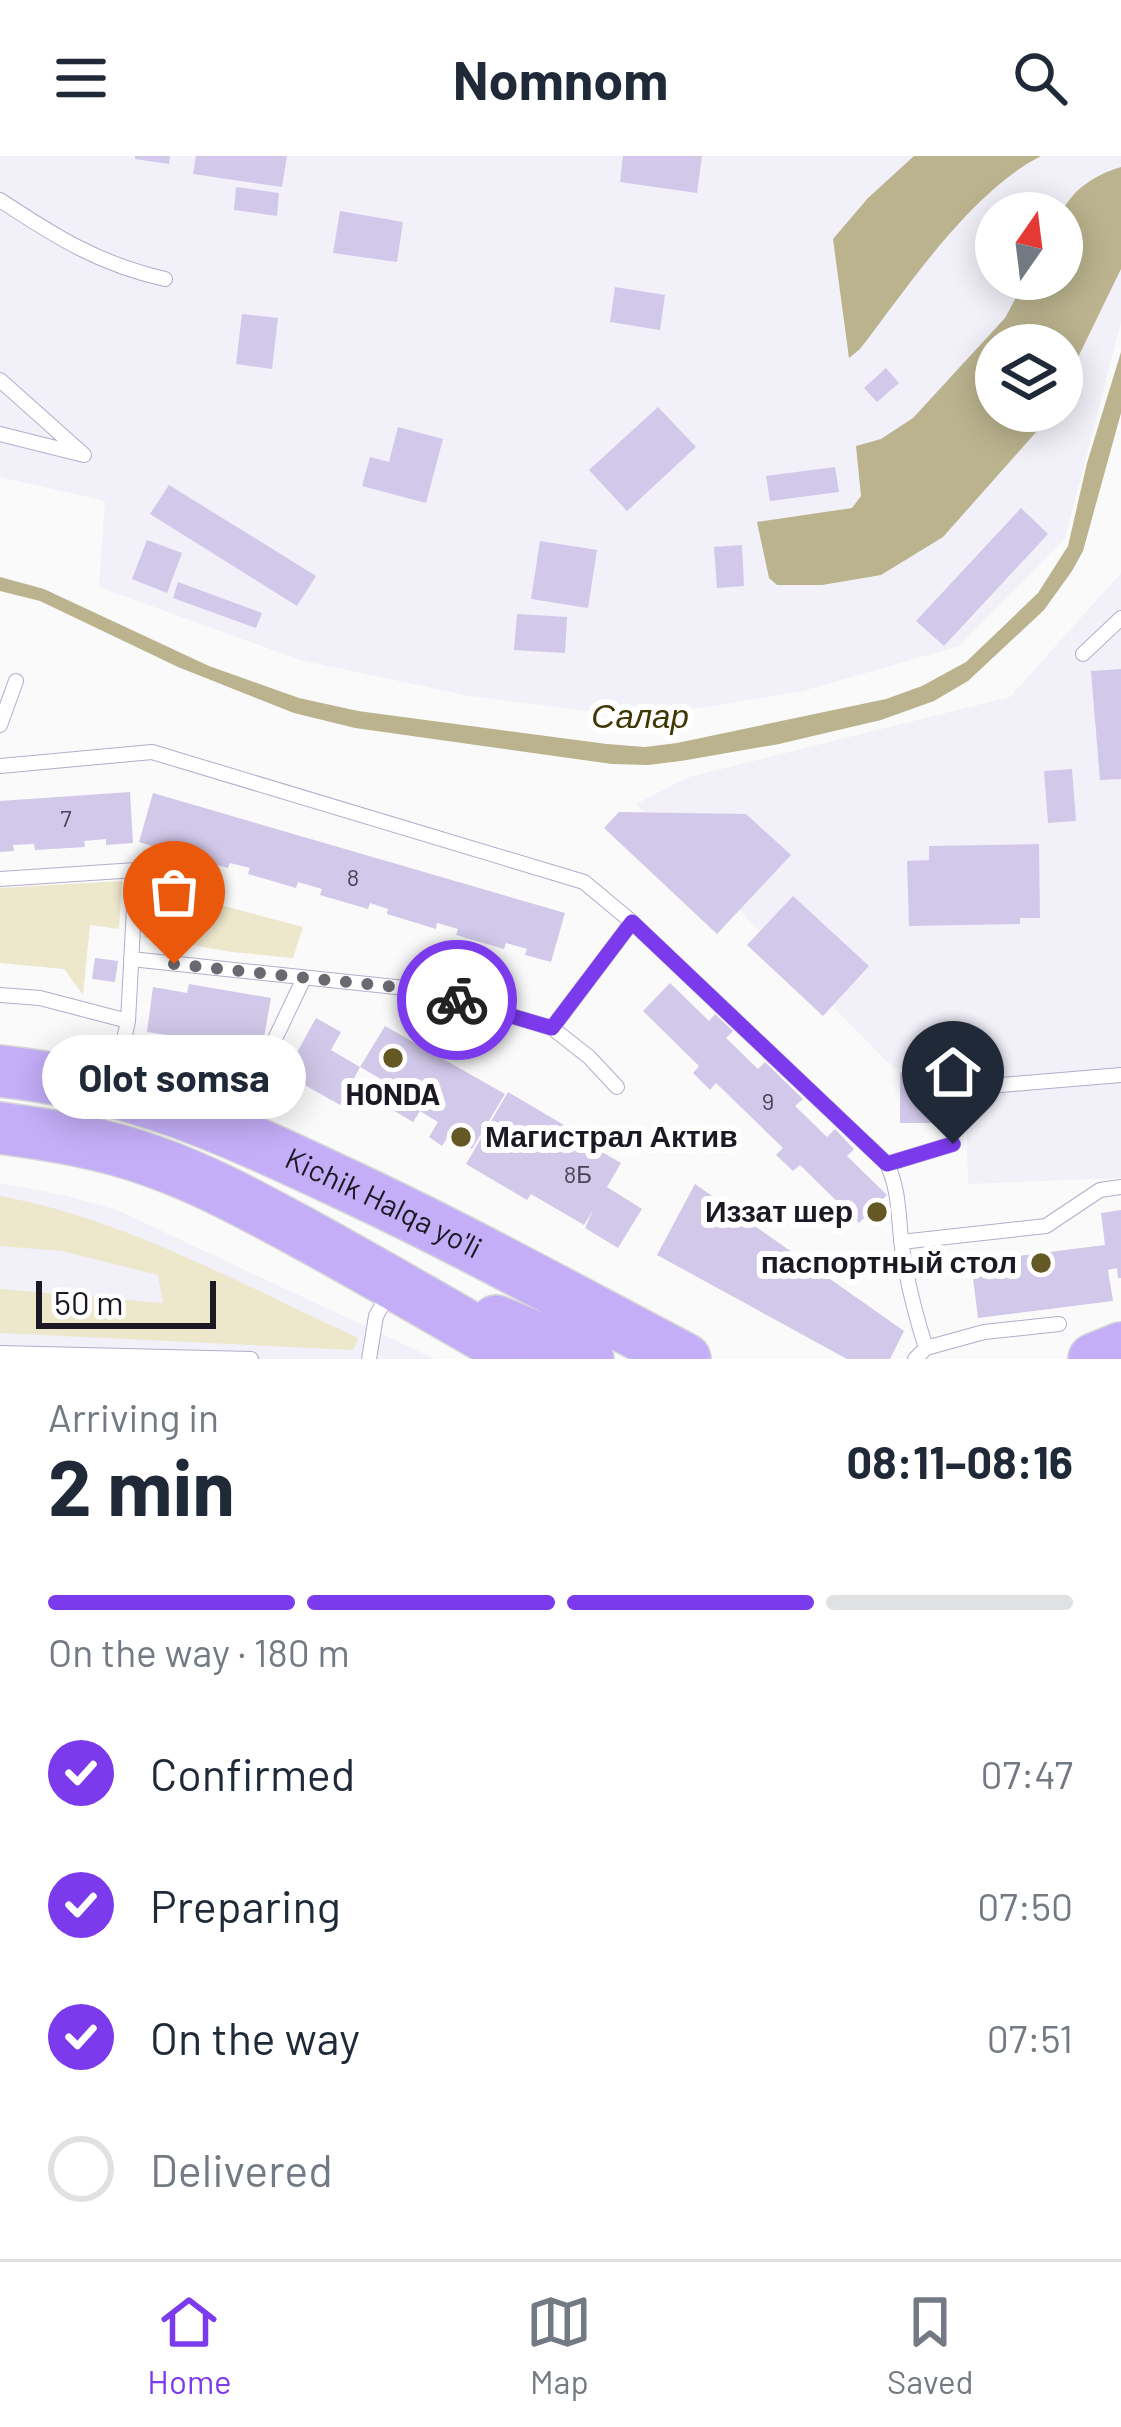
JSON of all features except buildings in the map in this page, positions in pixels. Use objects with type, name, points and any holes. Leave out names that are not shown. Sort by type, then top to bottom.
[{"type":"highway","name":"Kichik Halqa yo'li","points":[[0,1071],[113,1090],[231,1132],[424,1222],[685,1359]]},
{"type":"highway","points":[[154,1161],[172,1108]]},
{"type":"highway","name":"Kichik Halqa yo'li","points":[[0,1128],[88,1143],[154,1161],[229,1194],[524,1359]]},
{"type":"highway","points":[[394,1284],[588,1359]]},
{"type":"highway","points":[[1076,1342],[1121,1348]]},
{"type":"lane","points":[[0,200],[95,258],[165,280]]},
{"type":"lane","points":[[0,380],[84,455],[0,434]]},
{"type":"lane","points":[[1083,654],[1121,618]]},
{"type":"lane","points":[[0,725],[16,681]]},
{"type":"lane","points":[[0,766],[152,752],[584,882],[887,1164],[897,1184],[901,1243],[921,1353],[984,1332],[1076,1342]]},
{"type":"lane","points":[[0,879],[136,870],[128,1022],[113,1090]]},
{"type":"lane","points":[[552,1028],[632,922]]},
{"type":"lane","points":[[131,959],[424,990],[552,1028],[589,1057],[617,1088]]},
{"type":"lane","points":[[231,1132],[304,977]]},
{"type":"lane","points":[[0,995],[40,998],[128,1022]]},
{"type":"lane","points":[[1001,1084],[1121,1075]]},
{"type":"lane","points":[[887,1164],[953,1144]]},
{"type":"lane","points":[[901,1243],[1046,1226],[1100,1190],[1121,1187]]},
{"type":"lane","points":[[369,1359],[376,1316],[394,1284]]},
{"type":"lane","points":[[0,1353],[251,1359]]},
{"type":"shaded area","points":[[0,156],[1121,156],[1121,322],[1065,539],[959,646],[803,691],[640,718],[469,696],[300,660],[99,587],[105,501],[0,477]]},
{"type":"shaded area","points":[[914,156],[1041,156],[990,192],[975,192],[975,207],[849,358],[833,239]]},
{"type":"shaded area","points":[[1121,167],[1121,269],[1083,347],[1083,324],[999,324],[1015,300],[1083,300],[1083,192],[1077,192]]},
{"type":"shaded area","points":[[975,351],[975,432],[1036,432],[943,537],[881,575],[822,585],[777,585],[769,578],[757,522],[852,508],[861,496],[856,446],[881,439],[913,418]]},
{"type":"shaded area","name":"Салар","points":[[1121,352],[1121,413],[1083,551],[1044,610],[968,681],[934,701],[881,720],[779,744],[648,765],[612,764],[355,728],[294,713],[178,667],[40,601],[0,591],[0,577],[44,589],[209,666],[299,698],[358,711],[607,744],[677,743],[886,699],[966,662],[1038,593],[1068,546]]},
{"type":"shaded area","points":[[1121,573],[1121,1178],[968,1184],[965,1071],[893,1068],[636,804],[689,777],[1010,697]]},
{"type":"shaded area","points":[[122,881],[119,929],[90,925],[83,995],[64,969],[0,963],[0,888]]},
{"type":"shaded area","points":[[153,887],[303,927],[293,958],[143,937]]},
{"type":"shaded area","points":[[0,1183],[117,1210],[435,1359],[0,1359]]},
{"type":"shaded area","points":[[0,1196],[138,1237],[358,1338],[353,1350],[0,1333],[0,1289],[163,1303],[158,1275],[62,1251],[0,1246]]},
{"type":"way so far","points":[[174,964],[424,990],[457,1000]]},
{"type":"place","name":"Olot somsa","points":[[174,964]]},
{"type":"place","name":"HONDA","points":[[393,1058]]},
{"type":"place","name":"Магистрал Актив","points":[[461,1137]]},
{"type":"place","name":"Иззат шер","points":[[877,1212]]},
{"type":"place","name":"паспортный стол","points":[[1041,1263]]},
{"type":"route","points":[[457,1000],[552,1028],[632,922],[887,1164],[953,1144]]}]
